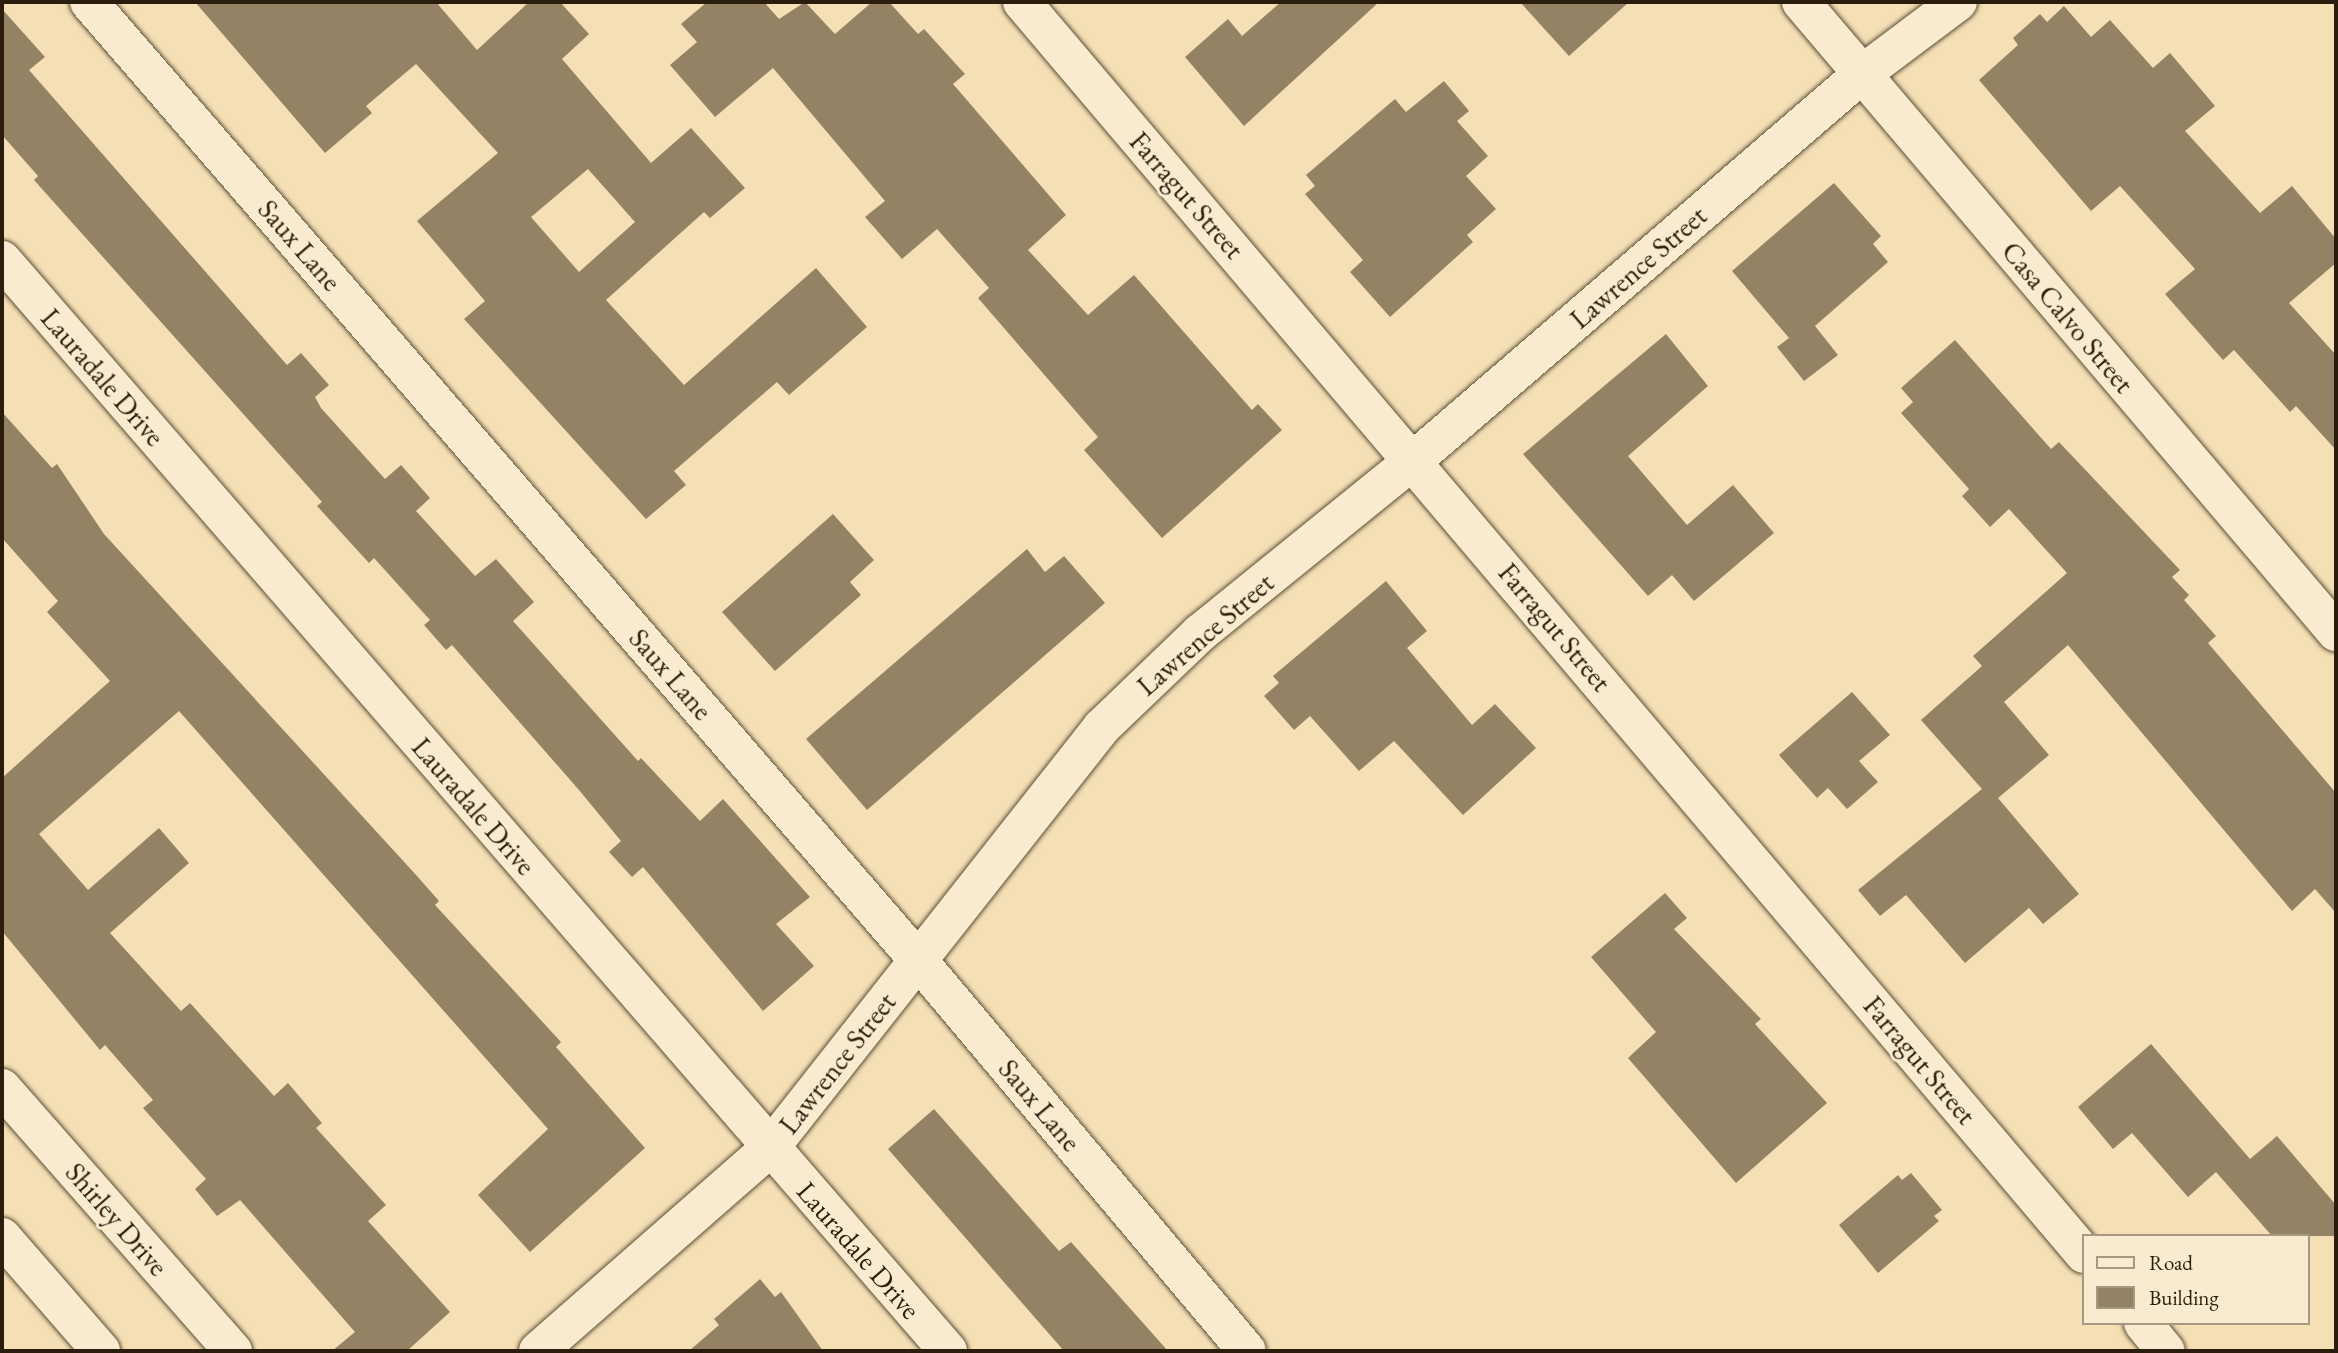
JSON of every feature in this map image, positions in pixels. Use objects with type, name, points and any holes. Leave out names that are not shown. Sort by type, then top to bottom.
[{"type":"street","name":"Saux Lane","points":[[89,2],[917,959],[1247,1351]]},
{"type":"street","name":"Farragut Street","points":[[1022,2],[1414,460],[2082,1252]]},
{"type":"street","name":"Casa Calvo Street","points":[[1801,2],[2336,632]]},
{"type":"street","name":"Lawrence Street","points":[[538,1351],[771,1148],[1102,727],[1200,633],[1414,460],[1862,74],[1958,2]]},
{"type":"street","name":"Lauradale Drive","points":[[2,260],[947,1351]]},
{"type":"street","name":"Shirley Drive","points":[[2,1088],[233,1351]]},
{"type":"street","points":[[2,1237],[101,1351]]},
{"type":"street","points":[[2145,1325],[2166,1351]]},
{"type":"building","points":[[195,2],[436,2],[477,50],[529,2],[560,2],[589,34],[562,59],[651,163],[691,128],[745,188],[710,218],[704,212],[606,300],[684,385],[816,268],[867,327],[789,395],[777,382],[674,471],[686,485],[646,519],[464,319],[485,301],[417,221],[498,153],[416,64],[366,106],[372,113],[325,153]],"holes":[[[588,169],[635,222],[579,272],[531,217]]]},
{"type":"building","points":[[707,2],[764,2],[779,19],[805,2],[835,34],[872,2],[889,2],[918,34],[924,29],[965,74],[953,84],[1066,215],[1028,250],[1088,315],[1134,275],[1252,410],[1258,404],[1282,430],[1162,538],[1084,450],[1098,437],[978,298],[989,288],[937,229],[902,259],[865,217],[885,201],[773,68],[715,117],[670,65],[697,42],[681,24]]},
{"type":"building","points":[[1281,2],[1379,2],[1244,126],[1185,57],[1228,19],[1242,36]]},
{"type":"building","points":[[1520,2],[1629,2],[1569,56]]},
{"type":"building","points":[[2064,6],[2091,37],[2110,20],[2153,68],[2170,53],[2215,106],[2185,131],[2260,213],[2292,186],[2336,239],[2336,263],[2289,303],[2336,355],[2336,450],[2296,406],[2290,412],[2234,350],[2223,360],[2165,294],[2195,269],[2120,186],[2091,211],[1979,80],[2018,45],[2013,38],[2040,14],[2047,22]]},
{"type":"building","points":[[2,9],[45,57],[29,70],[287,365],[301,353],[329,385],[315,397],[321,408],[385,479],[401,465],[430,498],[416,511],[475,576],[496,559],[534,602],[513,621],[638,761],[641,758],[700,821],[723,799],[810,897],[776,924],[814,966],[763,1011],[643,867],[632,877],[609,852],[621,841],[579,790],[452,645],[446,650],[424,625],[430,620],[374,558],[369,563],[317,506],[322,502],[34,180],[38,176],[2,135]]},
{"type":"building","points":[[1444,81],[1469,111],[1457,121],[1488,156],[1466,176],[1496,209],[1467,235],[1473,242],[1390,317],[1350,272],[1363,260],[1305,194],[1315,186],[1306,175],[1395,99],[1406,112]]},
{"type":"building","points":[[1834,183],[1881,236],[1873,244],[1888,262],[1815,326],[1838,355],[1804,381],[1777,347],[1789,338],[1732,271]]},
{"type":"building","points":[[1666,334],[1708,386],[1628,456],[1687,525],[1733,485],[1774,533],[1694,601],[1672,575],[1648,596],[1523,454]]},
{"type":"building","points":[[1955,340],[2051,449],[2059,442],[2180,570],[2172,577],[2189,595],[2184,600],[2216,636],[2208,643],[2336,793],[2336,913],[2315,889],[2292,911],[2068,645],[2004,702],[2049,755],[1998,798],[2079,894],[2043,924],[2029,908],[1965,963],[1906,895],[1880,916],[1858,890],[1982,789],[1921,720],[1982,666],[1973,656],[2067,573],[2009,509],[1990,527],[1962,496],[1969,489],[1901,413],[1913,402],[1901,388]]},
{"type":"building","points":[[2,412],[52,468],[57,464],[104,534],[439,901],[435,905],[561,1042],[556,1047],[645,1148],[530,1252],[478,1195],[548,1129],[179,711],[39,834],[88,890],[159,828],[189,863],[110,933],[181,1011],[190,1003],[274,1096],[288,1083],[322,1123],[316,1128],[386,1205],[368,1221],[450,1312],[407,1351],[332,1351],[355,1332],[240,1200],[217,1216],[195,1189],[206,1179],[143,1108],[153,1100],[105,1045],[100,1050],[2,931],[2,778],[110,681],[47,612],[58,601],[2,538]]},
{"type":"building","points":[[833,514],[874,560],[850,582],[861,595],[775,671],[722,612]]},
{"type":"building","points":[[1027,549],[1045,572],[1064,556],[1105,603],[867,810],[806,739]]},
{"type":"building","points":[[1386,581],[1427,631],[1407,648],[1472,725],[1495,704],[1536,748],[1463,815],[1394,741],[1359,771],[1310,716],[1294,730],[1264,696],[1279,683],[1273,676]]},
{"type":"building","points":[[1852,692],[1890,735],[1859,761],[1878,782],[1847,809],[1828,788],[1817,798],[1779,755]]},
{"type":"building","points":[[1665,893],[1687,918],[1674,929],[1761,1019],[1755,1024],[1827,1103],[1736,1183],[1628,1058],[1656,1032],[1591,957]]},
{"type":"building","points":[[2151,1044],[2250,1159],[2277,1136],[2336,1205],[2336,1236],[2270,1234],[2216,1172],[2188,1197],[2132,1133],[2113,1149],[2078,1107]]},
{"type":"building","points":[[934,1109],[1059,1251],[1071,1242],[1168,1351],[1064,1351],[888,1149]]},
{"type":"building","points":[[1911,1173],[1942,1210],[1934,1216],[1939,1221],[1878,1273],[1839,1225],[1898,1175],[1902,1180]]},
{"type":"building","points":[[760,1279],[775,1297],[781,1292],[823,1351],[689,1351],[719,1325],[714,1319]]}]
